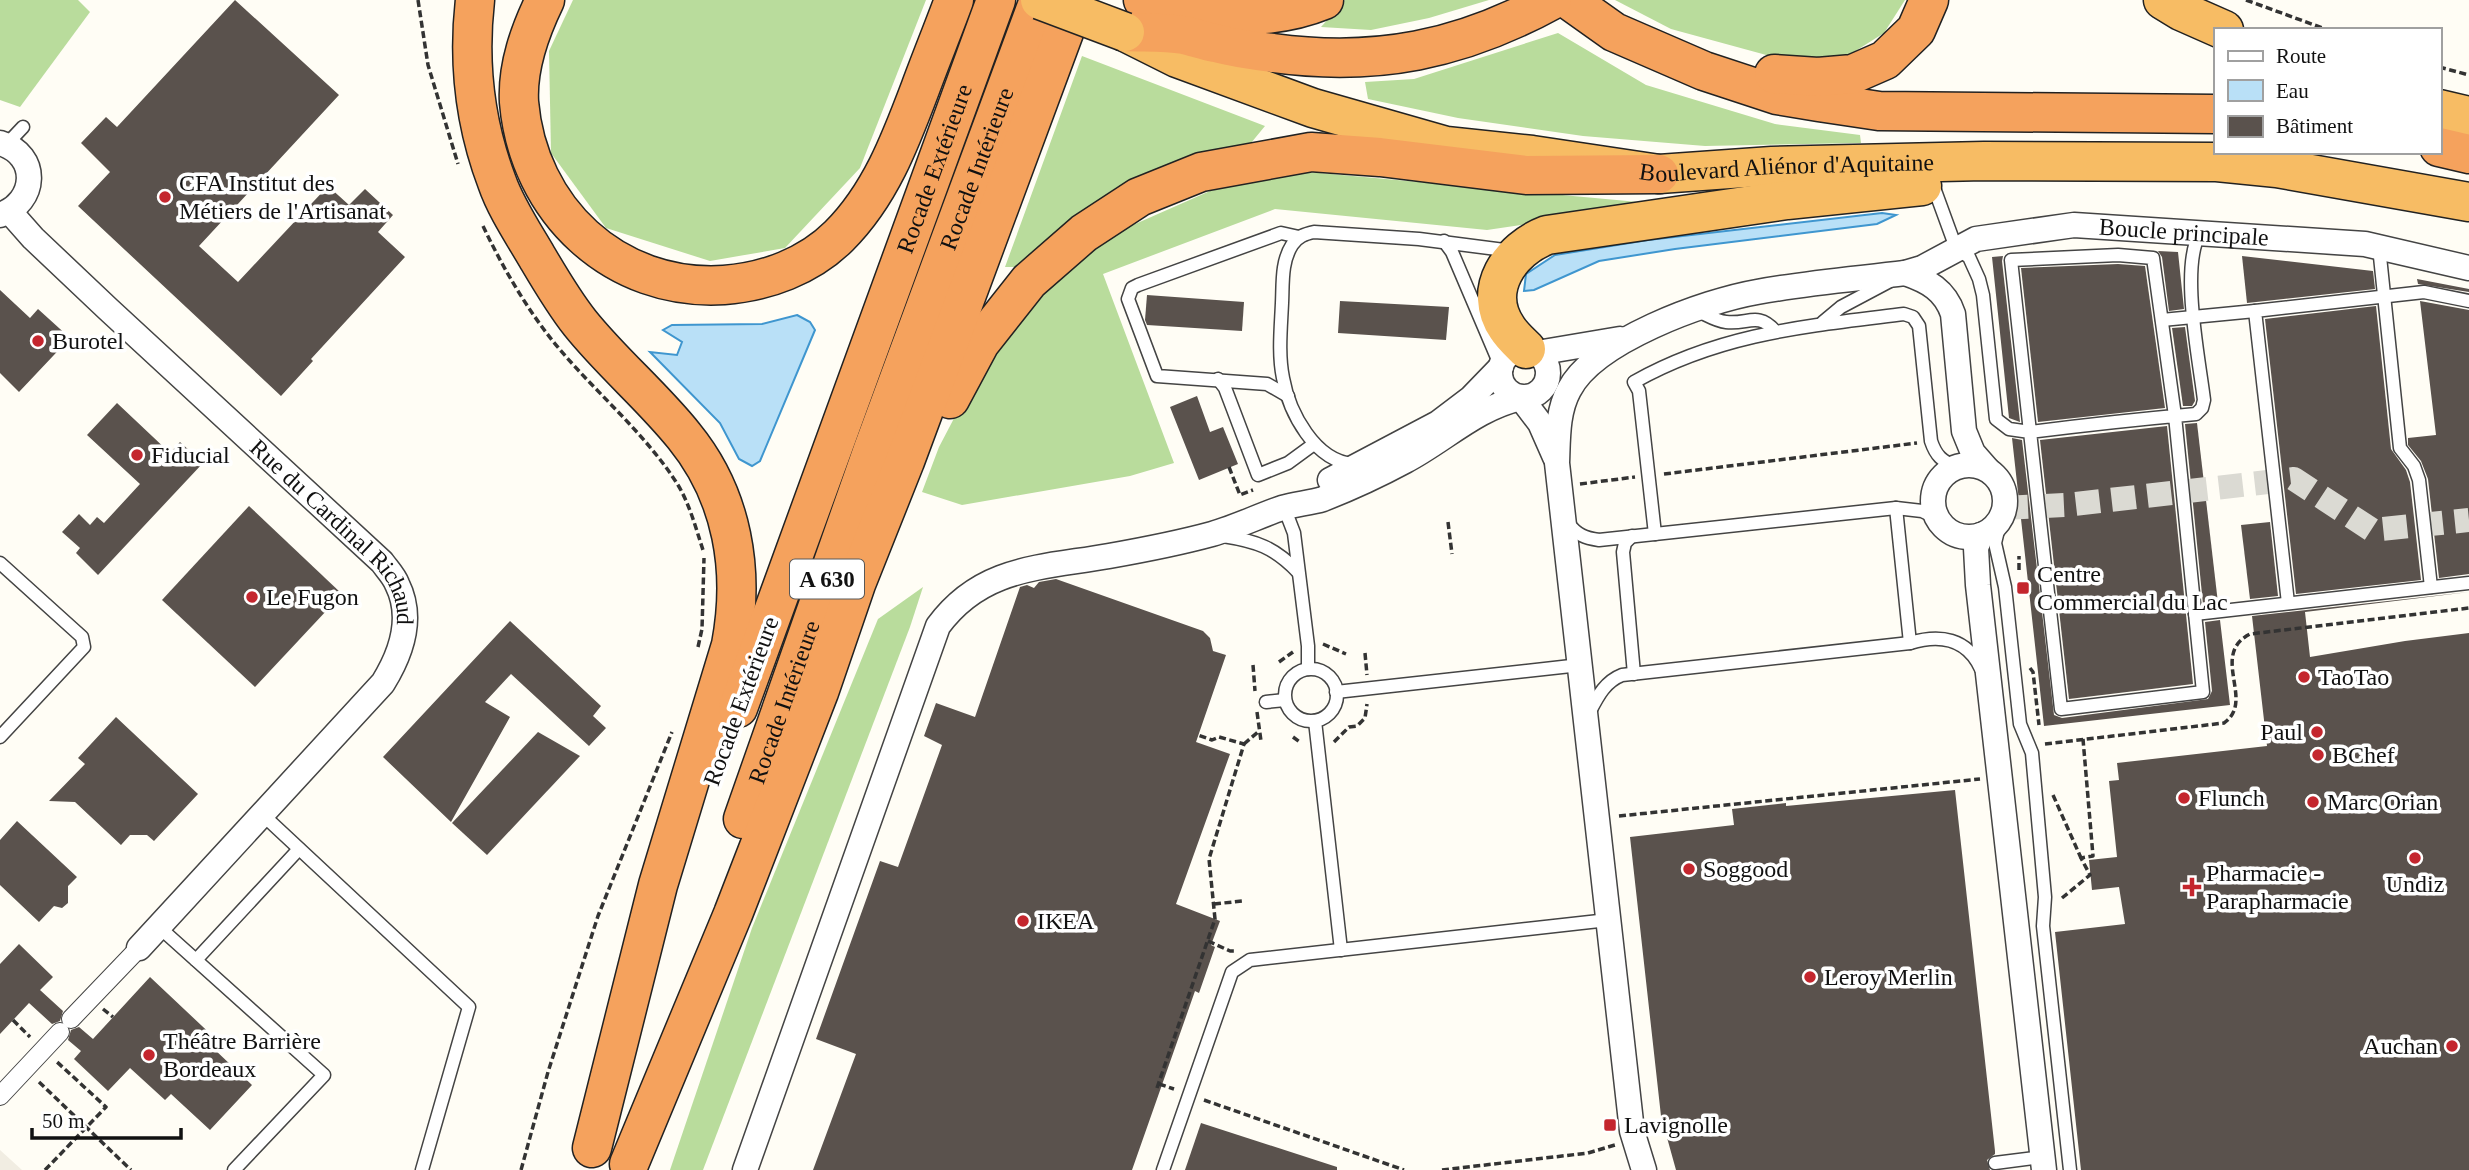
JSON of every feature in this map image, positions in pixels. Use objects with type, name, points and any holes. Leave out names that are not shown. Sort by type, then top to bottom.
[{"type":"highway","points":[[475,0],[471,56],[476,103],[497,182],[514,219],[550,280],[580,323],[684,436],[710,474],[727,519],[738,577],[737,614],[732,645],[659,885],[589,1159]]},
{"type":"highway","points":[[545,0],[531,28],[522,64],[519,99],[524,136],[535,170],[553,202],[572,226],[601,253],[635,270],[669,282],[705,286],[741,284],[775,276],[809,259],[838,238],[880,183],[898,147],[954,0]]},
{"type":"highway","name":"Rocade Extérieure","points":[[589,1159],[718,765],[996,0]]},
{"type":"highway","name":"Boulevard Aliénor d'Aquitaine","points":[[1039,0],[1136,11],[1177,58],[1313,108],[1446,146],[1532,155],[1659,174],[1772,166],[1984,161],[2217,162],[2277,168],[2469,202]]},
{"type":"highway","name":"Rocade Intérieure","points":[[628,1167],[712,905],[863,475],[1039,0]]},
{"type":"highway","points":[[628,1167],[733,914],[819,692],[856,584],[905,461],[1076,0]]},
{"type":"highway","points":[[1136,11],[1270,16],[1324,0]]},
{"type":"highway","points":[[1136,11],[1184,35],[1217,44],[1326,59],[1378,58],[1434,48],[1504,12],[1552,0]]},
{"type":"highway","points":[[1569,0],[1614,32],[1704,71],[1777,95],[1879,111],[1976,114],[2214,114]]},
{"type":"highway","points":[[1614,32],[1707,54],[1779,75],[1818,77],[1853,74],[1885,60],[1916,30],[1929,0]]},
{"type":"highway","points":[[2163,0],[2219,28]]},
{"type":"highway","points":[[2441,109],[2469,116]]},
{"type":"highway","points":[[2441,147],[2469,154]]},
{"type":"highway","points":[[819,692],[868,588],[942,413],[980,343],[1029,281],[1084,233],[1139,197],[1201,172],[1311,152],[1380,157],[1526,175],[1659,174]]},
{"type":"highway","points":[[1521,356],[1499,308],[1498,290],[1504,269],[1519,251],[1547,235],[1787,200],[1986,181],[2079,162]]},
{"type":"street","points":[[5,214],[26,195],[29,183],[29,171],[10,138]]},
{"type":"street","name":"Rue du Cardinal Richaud","points":[[5,214],[382,562],[397,584],[404,608],[404,634],[396,663],[383,683],[139,948]]},
{"type":"street","name":"Boucle principale","points":[[1628,337],[1694,310],[1756,292],[1905,272],[1940,259],[1976,239],[2074,225],[2365,244],[2469,268]]},
{"type":"street","points":[[1905,272],[1933,286],[1949,301],[1953,314],[1964,432],[1973,453],[2002,486],[2004,508],[1996,525],[1981,535],[1961,536],[1951,532],[1937,517],[1934,506],[1938,482],[1956,467],[1977,466],[1987,470]]},
{"type":"street","points":[[745,1170],[938,626],[952,606],[967,594],[1022,570],[1110,556],[1213,534],[1284,507],[1438,423],[1521,356],[1628,337]]},
{"type":"street","points":[[1628,337],[1583,371],[1569,390],[1559,424],[1557,463],[1632,1131],[1644,1170]]},
{"type":"street","points":[[1521,356],[1502,383],[1532,410],[1557,463]]},
{"type":"street","points":[[1284,507],[1321,500],[1363,482],[1406,461],[1484,410],[1501,402],[1537,394],[1547,382],[1547,366],[1521,356]]},
{"type":"street","points":[[1981,535],[1976,548],[2043,1163]]},
{"type":"street","points":[[0,1096],[139,948]]},
{"type":"lane","points":[[1933,185],[1956,248],[1969,257],[1979,279],[1996,419],[2009,429],[2030,432],[2196,414],[2202,408],[2204,400],[2191,284],[2193,251],[2200,233]]},
{"type":"lane","points":[[1288,396],[1267,384],[1157,376],[1129,305],[1132,288],[1281,233],[1299,237],[1314,232],[1444,241],[1519,251]]},
{"type":"lane","points":[[1299,237],[1284,264],[1281,360],[1288,396],[1314,444],[1333,458],[1346,463],[1361,464]]},
{"type":"lane","points":[[1444,241],[1521,356]]},
{"type":"lane","points":[[2379,247],[2400,448],[2414,466],[2419,480],[2431,587]]},
{"type":"lane","points":[[2118,255],[2153,258],[2162,320],[2175,416],[2203,692],[2062,709],[2011,260],[2118,255]]},
{"type":"lane","points":[[1822,323],[1841,307],[1905,272]]},
{"type":"lane","points":[[2162,320],[2424,292],[2469,302]]},
{"type":"lane","points":[[1694,310],[1724,322],[1756,319],[1768,322],[1775,331]]},
{"type":"lane","points":[[2255,311],[2288,603]]},
{"type":"lane","points":[[1655,534],[1639,391],[1634,382],[1705,349],[1775,331],[1904,314],[1913,317],[1919,326],[1934,452],[1941,460],[1956,467]]},
{"type":"lane","points":[[1218,380],[1225,388],[1258,475],[1288,463],[1314,444]]},
{"type":"lane","points":[[1284,507],[1294,533],[1308,646],[1308,669]]},
{"type":"lane","points":[[1564,517],[1574,531],[1584,538],[1599,540],[1896,508],[1922,511],[1937,517]]},
{"type":"lane","points":[[1896,508],[1910,643]]},
{"type":"lane","points":[[2001,518],[1995,543],[2005,587],[2020,724],[2032,752],[2045,897],[2043,926],[2070,1170]]},
{"type":"lane","points":[[1213,534],[1247,540],[1273,549],[1298,572]]},
{"type":"lane","points":[[1632,536],[1625,543],[1622,552],[1634,674]]},
{"type":"lane","points":[[0,563],[85,642],[85,647],[0,737]]},
{"type":"lane","points":[[2195,614],[2469,583]]},
{"type":"lane","points":[[1585,720],[1599,694],[1612,679],[1634,674],[1910,643],[1933,638],[1956,641],[1968,649],[1979,664],[1991,692]]},
{"type":"lane","points":[[1336,692],[1580,665]]},
{"type":"lane","points":[[1308,669],[1316,670],[1330,678],[1336,692],[1336,700],[1329,714],[1315,721],[1299,718],[1285,700],[1288,683],[1293,676],[1308,669]]},
{"type":"lane","points":[[1266,702],[1285,700]]},
{"type":"lane","points":[[1315,721],[1342,950]]},
{"type":"lane","points":[[262,814],[469,1007],[422,1170]]},
{"type":"lane","points":[[196,961],[299,849]]},
{"type":"lane","points":[[1163,1170],[1233,972],[1250,960],[1608,920]]},
{"type":"lane","points":[[159,927],[324,1075],[234,1170]]},
{"type":"lane","points":[[1995,1163],[2043,1163]]},
{"type":"path","points":[[418,0],[428,65],[460,167]]},
{"type":"path","points":[[2246,0],[2323,28]]},
{"type":"path","points":[[2441,68],[2469,75]]},
{"type":"path","points":[[480,219],[520,296],[552,340],[657,456],[679,487],[704,554],[702,629],[696,655]]},
{"type":"path","points":[[1573,485],[1931,441]]},
{"type":"path","points":[[1229,467],[1240,495],[1263,487]]},
{"type":"path","points":[[1448,522],[1452,554]]},
{"type":"path","points":[[2032,752],[2046,743],[2224,723],[2230,719],[2236,702],[2233,650],[2241,639],[2250,634],[2469,608]]},
{"type":"path","points":[[1293,737],[1307,748],[1330,745],[1349,727],[1357,726],[1365,718],[1366,653]]},
{"type":"path","points":[[520,1170],[598,916],[674,727]]},
{"type":"path","points":[[1258,732],[1244,744],[1209,859],[1215,919],[1158,1086],[1189,1094],[1404,1170]]},
{"type":"path","points":[[1198,735],[1212,740],[1219,737],[1244,744]]},
{"type":"path","points":[[2081,858],[2093,856],[2083,739]]},
{"type":"path","points":[[1597,818],[1956,780],[2001,778]]},
{"type":"path","points":[[2049,786],[2090,875]]},
{"type":"path","points":[[1214,905],[1242,901]]},
{"type":"path","points":[[1208,941],[1230,951],[1239,950]]},
{"type":"path","points":[[1191,969],[1197,971]]},
{"type":"path","points":[[13,1020],[106,1107],[45,1170]]},
{"type":"path","points":[[25,1069],[131,1170]]},
{"type":"path","points":[[1442,1170],[1588,1153],[1619,1144]]},
{"type":"green space","points":[[0,0],[78,0],[90,12],[20,107],[0,100]]},
{"type":"green space","points":[[573,0],[926,0],[860,168],[785,248],[710,261],[606,228],[551,153],[549,51]]},
{"type":"green space","points":[[1345,0],[1489,0],[1429,18],[1371,30],[1321,27]]},
{"type":"green space","points":[[1615,0],[1905,0],[1884,33],[1849,55],[1803,65],[1671,29]]},
{"type":"green space","points":[[1558,33],[1646,85],[1775,124],[1860,135],[1861,143],[1705,146],[1583,136],[1458,118],[1368,99],[1365,82],[1414,79]]},
{"type":"green space","points":[[1082,56],[1265,126],[1251,143],[1117,187],[1060,231],[1025,267],[1005,267]]},
{"type":"green space","points":[[1298,171],[1660,204],[1487,230],[1275,209],[1103,274],[1174,463],[1130,476],[962,505],[922,492],[939,447],[972,384],[1038,297],[1108,236],[1210,191]]},
{"type":"green space","points":[[923,587],[703,1170],[670,1170],[752,928],[878,619]]},
{"type":"shaded area","points":[[0,1150],[22,1170],[0,1170]]},
{"type":"water","points":[[1882,213],[1896,215],[1877,224],[1599,261],[1534,290],[1524,291],[1526,274],[1555,255],[1648,240]]},
{"type":"water","points":[[797,315],[810,322],[815,330],[760,461],[752,466],[739,459],[720,423],[650,352],[677,355],[682,342],[663,330],[672,325],[762,324]]},
{"type":"building","name":"CFA Institut des Métiers de l'Artisanat","points":[[235,0],[339,95],[199,246],[238,282],[328,186],[349,205],[365,189],[393,215],[378,232],[405,257],[311,359],[313,361],[281,396],[78,206],[110,172],[81,143],[106,117],[117,127]]},
{"type":"building","points":[[2158,251],[2178,252],[2184,309],[2169,311],[2162,257]]},
{"type":"building","points":[[2003,256],[2020,422],[2009,418],[1992,257]]},
{"type":"building","points":[[2242,256],[2373,271],[2375,289],[2247,303]]},
{"type":"building","points":[[2118,264],[2145,266],[2165,408],[2038,422],[2021,268]]},
{"type":"building","points":[[2417,279],[2469,289],[2469,292],[2418,284]]},
{"type":"building","name":"Burotel","points":[[0,290],[30,318],[38,309],[70,338],[19,392],[0,373]]},
{"type":"building","points":[[1147,295],[1244,302],[1242,331],[1147,325]]},
{"type":"building","points":[[1340,301],[1449,307],[1446,340],[1338,333]]},
{"type":"building","points":[[2420,301],[2469,310],[2469,574],[2439,578],[2428,479],[2421,461],[2408,445],[2408,438],[2436,435]]},
{"type":"building","points":[[2376,306],[2391,449],[2406,470],[2410,482],[2421,580],[2296,594],[2265,319]]},
{"type":"building","points":[[2185,327],[2195,401],[2192,406],[2183,406],[2172,328]]},
{"type":"building","points":[[1197,396],[1210,432],[1223,427],[1238,464],[1199,480],[1170,407]]},
{"type":"building","points":[[117,403],[170,453],[180,442],[203,463],[98,575],[76,553],[80,548],[62,532],[79,514],[90,525],[97,517],[104,523],[140,484],[87,435]]},
{"type":"building","points":[[2197,423],[2218,603],[2203,604],[2185,424]]},
{"type":"building","points":[[2167,426],[2193,684],[2069,699],[2040,440]]},
{"type":"building","points":[[2012,438],[2022,440],[2054,715],[2062,718],[2208,699],[2212,691],[2205,622],[2220,620],[2230,705],[2044,726]]},
{"type":"building","name":"Le Fugon","points":[[249,506],[342,594],[255,687],[162,600]]},
{"type":"building","points":[[2270,522],[2278,596],[2250,599],[2241,525]]},
{"type":"building","name":"IKEA","points":[[1056,579],[1203,631],[1210,638],[1213,651],[1226,655],[1196,742],[1230,754],[1176,904],[1220,921],[1211,945],[1215,947],[1199,993],[1195,991],[1132,1170],[813,1170],[856,1054],[816,1039],[880,861],[898,867],[942,745],[924,736],[936,703],[975,717],[1020,587],[1027,585],[1034,588],[1039,582]]},
{"type":"building","points":[[2469,592],[2305,612],[2310,657],[2469,633],[2469,1170],[2081,1170],[2055,932],[2125,924],[2119,887],[2092,890],[2089,860],[2117,857],[2109,781],[2119,780],[2117,763],[2267,746],[2252,616]]},
{"type":"building","points":[[510,621],[601,706],[593,716],[606,728],[589,746],[511,674],[485,702],[510,717],[451,822],[383,757]]},
{"type":"building","points":[[116,717],[198,794],[154,841],[147,835],[130,835],[121,845],[75,802],[49,801],[85,764],[78,758]]},
{"type":"building","points":[[538,732],[580,756],[487,855],[452,823]]},
{"type":"building","name":"Leroy Merlin","points":[[1955,790],[1995,1151],[1987,1160],[1990,1170],[1676,1170],[1661,1116],[1630,837],[1734,825],[1732,809]]},
{"type":"building","points":[[17,821],[77,877],[68,886],[68,903],[62,908],[54,906],[39,922],[0,885],[0,840]]},
{"type":"building","points":[[19,944],[53,977],[40,990],[63,1011],[60,1021],[52,1024],[29,1003],[0,1034],[0,964]]},
{"type":"building","name":"Théâtre Barrière Bordeaux","points":[[150,977],[219,1042],[213,1048],[252,1085],[210,1130],[171,1094],[165,1100],[130,1068],[108,1091],[74,1059],[81,1051],[68,1040],[71,1030],[79,1027],[93,1039]]},
{"type":"building","points":[[1201,1123],[1337,1167],[1337,1170],[1185,1170]]},
{"type":"tunnel","points":[[2004,508],[2066,505],[2294,479],[2372,530],[2469,520]]},
{"type":"place","name":"CFA Institut des Métiers de l'Artisanat","points":[[165,197]]},
{"type":"place","name":"Burotel","points":[[38,341]]},
{"type":"place","name":"Fiducial","points":[[137,455]]},
{"type":"place","name":"Centre Commercial du Lac","points":[[2023,588]]},
{"type":"place","name":"Le Fugon","points":[[252,597]]},
{"type":"place","name":"TaoTao","points":[[2304,677]]},
{"type":"place","name":"Paul","points":[[2317,732]]},
{"type":"place","name":"BChef","points":[[2318,755]]},
{"type":"place","name":"Flunch","points":[[2184,798]]},
{"type":"place","name":"Marc Orian","points":[[2313,802]]},
{"type":"place","name":"Undiz","points":[[2415,858]]},
{"type":"place","name":"Soggood","points":[[1689,869]]},
{"type":"place","name":"Pharmacie - Parapharmacie","points":[[2192,887]]},
{"type":"place","name":"IKEA","points":[[1023,921]]},
{"type":"place","name":"Leroy Merlin","points":[[1810,977]]},
{"type":"place","name":"Auchan","points":[[2452,1046]]},
{"type":"place","name":"Théâtre Barrière Bordeaux","points":[[149,1055]]},
{"type":"place","name":"Lavignolle","points":[[1610,1125]]}]
